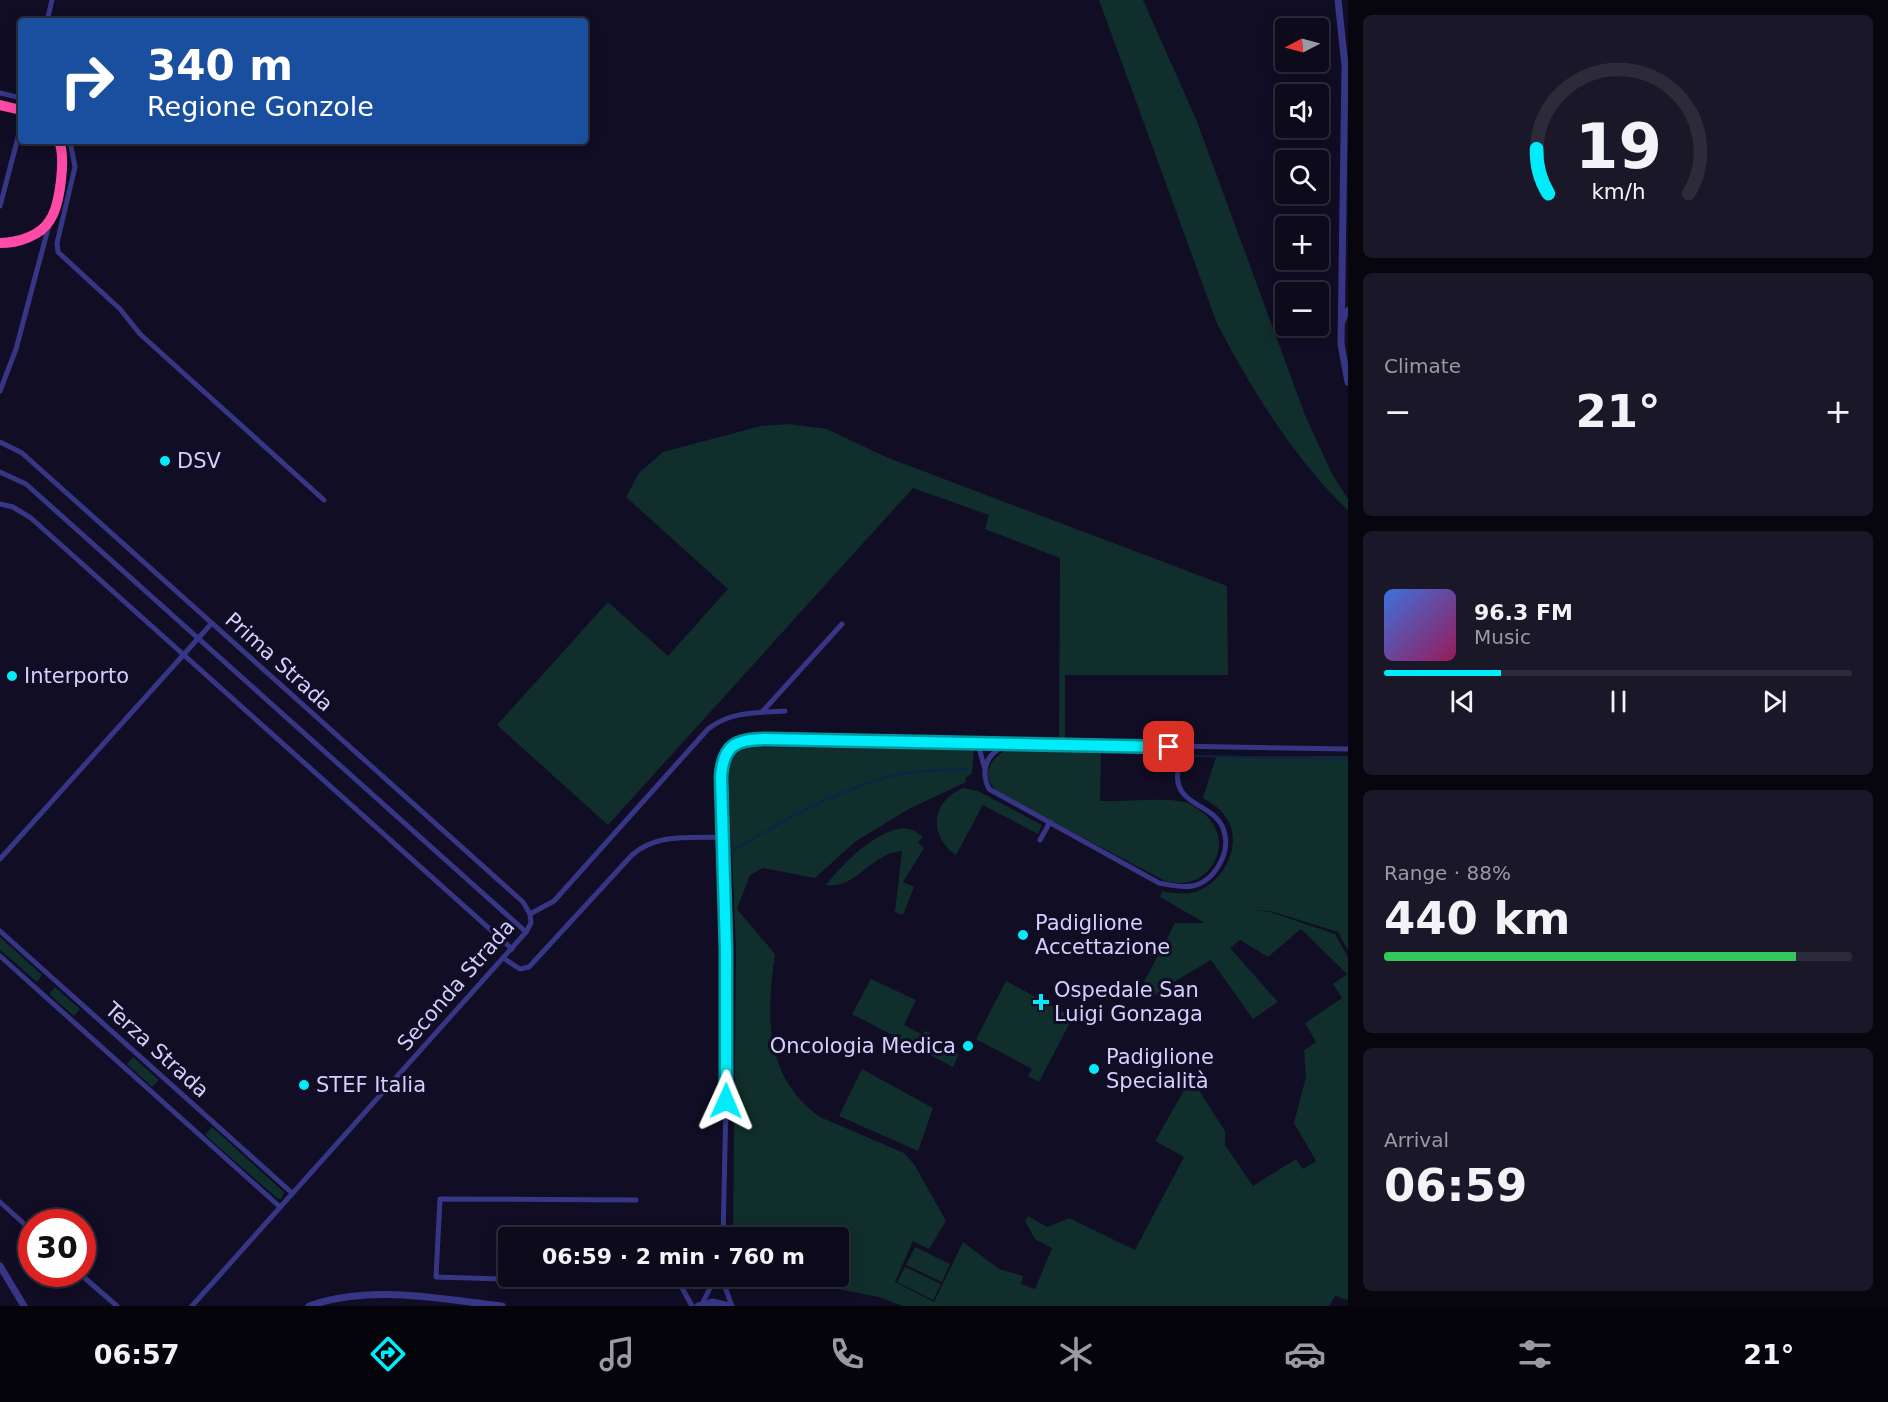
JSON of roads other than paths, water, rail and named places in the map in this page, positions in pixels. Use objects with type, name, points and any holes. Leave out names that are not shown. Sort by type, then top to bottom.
[{"type":"highway","points":[[0,105],[18,104]]},
{"type":"highway","points":[[0,243],[25,239],[50,220],[63,170],[63,152],[60,144]]},
{"type":"street","points":[[48,18],[52,0]]},
{"type":"street","points":[[1338,0],[1346,66],[1345,279],[1341,344],[1348,382]]},
{"type":"street","points":[[0,93],[18,103]]},
{"type":"street","points":[[0,206],[18,137]]},
{"type":"street","points":[[71,144],[75,167],[57,243],[58,252],[120,309],[140,334],[324,500]]},
{"type":"street","points":[[0,391],[16,349],[50,220]]},
{"type":"street","points":[[1341,326],[1348,309]]},
{"type":"street","name":"Prima Strada","points":[[0,442],[22,453],[523,902],[530,914]]},
{"type":"street","name":"Prima Strada","points":[[0,472],[26,484],[526,932]]},
{"type":"street","points":[[0,504],[13,507],[31,518],[512,949]]},
{"type":"street","points":[[0,859],[212,623]]},
{"type":"street","points":[[762,712],[842,624]]},
{"type":"street","name":"Seconda Strada","points":[[192,1306],[512,949],[531,923],[530,914],[554,901],[708,729],[728,716],[785,711]]},
{"type":"street","points":[[723,1227],[727,1046],[722,837],[723,758],[739,742],[767,739],[1005,745],[1348,749]]},
{"type":"street","points":[[978,744],[984,769],[984,780],[989,789],[1159,883],[1183,887],[1204,881],[1217,869],[1225,839],[1216,816],[1185,794],[1179,785],[1179,766],[1191,748]]},
{"type":"street","points":[[984,769],[988,758],[1005,745]]},
{"type":"street","points":[[1040,840],[1050,822]]},
{"type":"street","points":[[503,958],[520,969],[529,967],[632,855],[647,843],[660,839],[722,837]]},
{"type":"street","name":"Terza Strada","points":[[0,931],[292,1193]]},
{"type":"street","name":"Terza Strada","points":[[0,956],[280,1207]]},
{"type":"street","points":[[636,1200],[440,1199],[436,1277],[676,1284],[681,1286],[692,1306]]},
{"type":"street","points":[[0,1202],[18,1218]]},
{"type":"street","points":[[0,1266],[24,1306]]},
{"type":"street","points":[[95,1287],[117,1306]]},
{"type":"street","points":[[700,1305],[710,1287]]},
{"type":"street","points":[[725,1287],[731,1306]]},
{"type":"street","points":[[309,1306],[338,1299],[377,1294],[502,1306]]},
{"type":"street","points":[[700,1305],[712,1302],[731,1306]]},
{"type":"waterway","points":[[1194,756],[1348,759]]},
{"type":"waterway","points":[[733,851],[816,804],[862,785],[906,773],[967,769]]},
{"type":"place","name":"DSV","points":[[165,461]]},
{"type":"place","name":"Interporto","points":[[12,676]]},
{"type":"place","name":"Padiglione Accettazione","points":[[1023,935]]},
{"type":"place","name":"Ospedale San Luigi Gonzaga","points":[[1041,1002]]},
{"type":"place","name":"Oncologia Medica","points":[[968,1046]]},
{"type":"place","name":"Padiglione Specialità","points":[[1094,1069]]},
{"type":"place","name":"STEF Italia","points":[[304,1085]]}]
